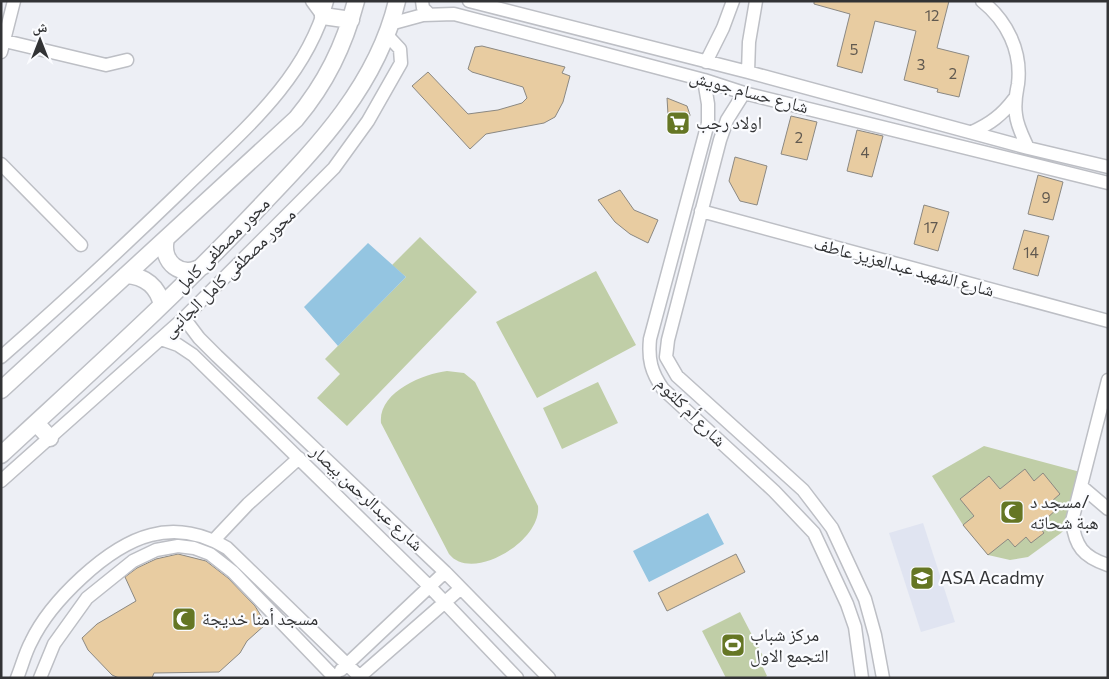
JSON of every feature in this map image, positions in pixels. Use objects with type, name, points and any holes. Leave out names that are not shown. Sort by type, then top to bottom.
[{"type":"main road","points":[[1,390],[296,119],[328,76],[344,42],[356,1]]},
{"type":"main road","name":"محور مصطفى كامل","points":[[1,455],[204,266],[332,129],[365,79],[388,29],[397,1]]},
{"type":"main road","points":[[324,6],[351,20]]},
{"type":"main road","points":[[166,239],[164,251],[173,266],[188,271],[204,266]]},
{"type":"main road","points":[[126,275],[138,277],[150,283],[158,293],[162,305]]},
{"type":"main road","points":[[36,422],[50,438]]},
{"type":"street","points":[[14,1],[2,44],[106,65],[127,60]]},
{"type":"street","points":[[1,357],[106,263],[267,107],[300,64],[324,6],[312,1]]},
{"type":"street","points":[[422,1],[424,8],[429,14]]},
{"type":"street","name":"شارع حسام جويش","points":[[469,1],[748,72],[1028,148],[1108,167]]},
{"type":"street","points":[[706,62],[723,28],[733,1]]},
{"type":"street","points":[[748,72],[749,42],[756,1]]},
{"type":"street","points":[[982,1],[1002,22],[1016,51],[1018,67],[1014,99],[1018,124],[1028,148]]},
{"type":"street","name":"شارع حسام جويش","points":[[388,29],[429,14],[454,14],[704,80],[744,93],[1108,183]]},
{"type":"street","points":[[564,43],[568,26]]},
{"type":"street","name":"محور مصطفى كامل الجانبى","points":[[1,481],[184,318],[314,191],[352,144],[401,63],[400,49],[388,29]]},
{"type":"street","name":"شارع أم كلثوم","points":[[704,80],[708,104],[708,123],[650,339],[650,364],[653,376],[663,389],[795,510],[814,534],[847,604],[856,635],[862,678]]},
{"type":"street","name":"شارع أم كلثوم","points":[[744,93],[727,120],[701,211],[668,340],[666,357],[670,367],[677,376],[803,490],[832,528],[865,599],[875,635],[883,678]]},
{"type":"street","points":[[972,132],[989,125],[1003,114],[1014,99]]},
{"type":"street","points":[[892,130],[897,112]]},
{"type":"street","points":[[1,164],[82,245]]},
{"type":"street","name":"شارع الشهيد عبدالعزيز عاطف","points":[[701,211],[1108,321]]},
{"type":"street","points":[[666,278],[684,282]]},
{"type":"street","name":"شارع عبدالرحمن بيصار","points":[[184,318],[199,338],[217,356],[445,572],[549,678]]},
{"type":"street","name":"شارع عبدالرحمن بيصار","points":[[161,339],[178,345],[193,355],[430,586],[516,678]]},
{"type":"street","points":[[1108,380],[1072,521],[1074,537],[1083,552],[1096,561],[1108,565]]},
{"type":"street","points":[[214,540],[248,504],[299,458]]},
{"type":"street","points":[[1081,486],[1108,509]]},
{"type":"street","points":[[17,678],[31,642],[49,613],[72,588],[99,563],[125,546],[151,535],[175,532],[198,534],[214,540],[242,560],[359,677],[460,589]]},
{"type":"street","points":[[40,678],[54,644],[87,598],[133,561],[156,550],[178,546],[194,548],[210,554],[233,572],[334,678],[445,572]]},
{"type":"street","points":[[233,572],[242,560]]},
{"type":"shaded area","points":[[923,523],[955,622],[921,632],[889,533]]},
{"type":"green space","points":[[420,237],[477,292],[347,426],[317,398],[340,374],[325,359],[406,277],[392,265]]},
{"type":"green space","points":[[596,271],[636,345],[537,398],[496,322]]},
{"type":"green space","points":[[447,371],[464,373],[475,382],[538,506],[536,519],[529,532],[518,544],[504,554],[488,561],[473,564],[460,562],[449,554],[381,423],[382,412],[394,394],[426,376]]},
{"type":"green space","points":[[598,382],[618,423],[562,449],[543,408]]},
{"type":"green space","points":[[984,446],[1084,473],[1072,521],[1061,533],[1028,557],[1010,560],[988,555],[963,525],[932,476]]},
{"type":"green space","name":"مركز شباب التجمع الاول","points":[[740,612],[764,658],[760,661],[767,676],[764,678],[726,678],[702,631]]},
{"type":"water","points":[[368,243],[406,277],[338,346],[304,307]]},
{"type":"water","points":[[708,513],[724,544],[649,582],[633,551]]},
{"type":"building","points":[[814,1],[949,1],[937,48],[969,56],[959,97],[937,92],[938,89],[904,80],[916,31],[875,21],[862,73],[837,66],[850,14],[814,4]]},
{"type":"building","points":[[482,46],[565,67],[562,73],[570,76],[563,102],[555,117],[544,123],[486,134],[470,149],[412,86],[428,72],[468,114],[498,110],[522,103],[527,98],[523,87],[472,72],[468,69],[475,47]]},
{"type":"building","name":"اولاد رجب","points":[[667,98],[687,106],[690,115],[684,134],[669,131]]},
{"type":"building","points":[[791,116],[817,122],[807,160],[781,154]]},
{"type":"building","points":[[857,130],[883,136],[872,177],[847,171]]},
{"type":"building","points":[[735,157],[767,166],[757,205],[740,201],[729,181]]},
{"type":"building","points":[[1038,175],[1063,182],[1053,220],[1028,214]]},
{"type":"building","points":[[620,190],[634,210],[658,220],[648,243],[630,234],[615,222],[598,200]]},
{"type":"building","points":[[924,205],[949,212],[938,251],[914,244]]},
{"type":"building","points":[[1024,230],[1049,236],[1038,276],[1013,269]]},
{"type":"building","name":"مسجد د/ هبة شحاته","points":[[1025,469],[1034,481],[1043,473],[1060,494],[1052,501],[1058,508],[1046,519],[1047,524],[1041,529],[1044,533],[1031,543],[1026,537],[1015,547],[1008,539],[988,555],[963,525],[974,516],[960,499],[989,476],[1000,489]]},
{"type":"building","name":"مسجد أمنا خديجة","points":[[178,554],[206,561],[228,578],[255,606],[266,624],[247,641],[240,653],[219,672],[154,673],[152,678],[119,678],[112,675],[88,650],[82,638],[97,624],[136,601],[125,577],[137,568],[156,559]]},
{"type":"building","points":[[736,554],[745,572],[667,611],[658,593]]},
{"type":"place","name":"اولاد رجب","points":[[678,123]]},
{"type":"place","name":"مسجد د/ هبة شحاته","points":[[1012,512]]},
{"type":"place","name":"ASA Acadmy","points":[[922,578]]},
{"type":"place","name":"مسجد أمنا خديجة","points":[[184,619]]},
{"type":"place","name":"مركز شباب التجمع الاول","points":[[733,645]]}]
